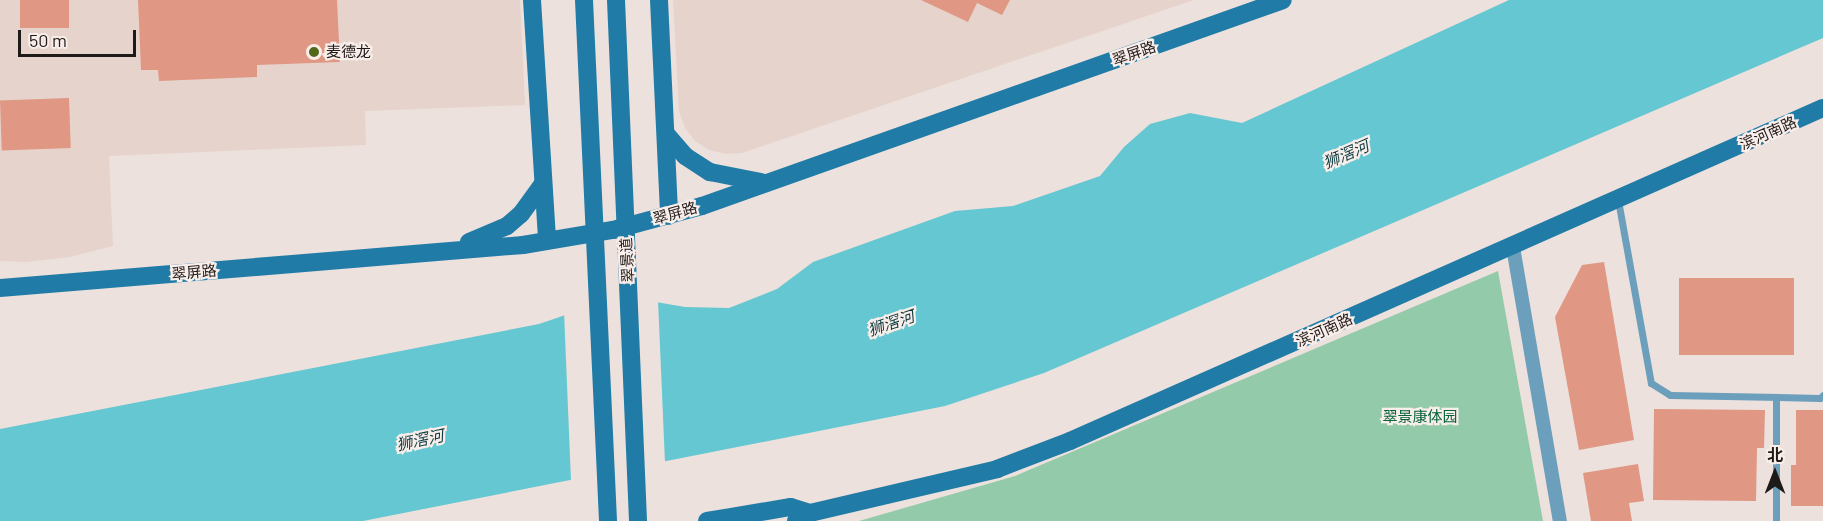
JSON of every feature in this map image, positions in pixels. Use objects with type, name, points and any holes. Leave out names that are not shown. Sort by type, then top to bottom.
[{"type":"street","points":[[532,0],[547,241]]},
{"type":"street","points":[[584,0],[609,521]]},
{"type":"street","name":"翠景道","points":[[615,0],[638,521]]},
{"type":"street","points":[[659,0],[669,216]]},
{"type":"street","name":"翠屏路","points":[[0,288],[547,241],[613,230],[669,216],[767,183],[1283,0]]},
{"type":"street","name":"滨河南路","points":[[707,521],[790,507],[806,518],[1008,465],[1081,436],[1513,247],[1823,108]]},
{"type":"street","points":[[666,134],[685,156],[710,172],[767,183]]},
{"type":"street","points":[[441,251],[490,235],[507,226],[521,214],[543,184]]},
{"type":"street","points":[[1513,247],[1560,521]]},
{"type":"lane","points":[[1618,200],[1651,383],[1670,395],[1776,398],[1820,398],[1823,395]]},
{"type":"lane","points":[[1776,398],[1776,521]]},
{"type":"shaded area","name":"麦德龙","points":[[0,0],[520,0],[525,105],[365,111],[366,145],[109,156],[113,246],[70,257],[26,262],[0,261]]},
{"type":"shaded area","points":[[673,0],[1194,0],[742,153],[726,154],[709,150],[695,141],[685,128],[679,112]]},
{"type":"green space","name":"翠景康体园","points":[[1498,271],[1543,521],[859,521],[1015,476]]},
{"type":"water","name":"狮滘河","points":[[1509,0],[1823,0],[1823,38],[1044,373],[945,406],[363,521],[0,521],[0,429],[539,324],[621,296],[685,307],[729,308],[777,289],[813,262],[955,211],[1013,206],[1100,176],[1124,147],[1150,124],[1190,113],[1242,123]]},
{"type":"pier","points":[[621,293],[658,300],[665,463],[571,481],[564,312]]},
{"type":"building","points":[[20,0],[69,0],[69,28],[20,28]]},
{"type":"building","points":[[138,0],[337,0],[340,62],[257,65],[257,77],[159,81],[158,70],[141,70]]},
{"type":"building","points":[[921,0],[1010,0],[1002,15],[977,3],[968,22]]},
{"type":"building","points":[[69,98],[71,148],[2,150],[0,100]]},
{"type":"building","points":[[1604,262],[1634,440],[1579,450],[1555,317],[1582,265]]},
{"type":"building","points":[[1679,278],[1794,278],[1794,355],[1679,355]]},
{"type":"building","points":[[1654,409],[1765,410],[1764,448],[1757,448],[1756,501],[1653,500]]},
{"type":"building","points":[[1796,410],[1823,410],[1823,506],[1791,506],[1791,465],[1796,465]]},
{"type":"building","points":[[1638,464],[1644,501],[1629,503],[1632,521],[1591,521],[1583,473]]},
{"type":"place","name":"麦德龙","points":[[314,52]]}]
